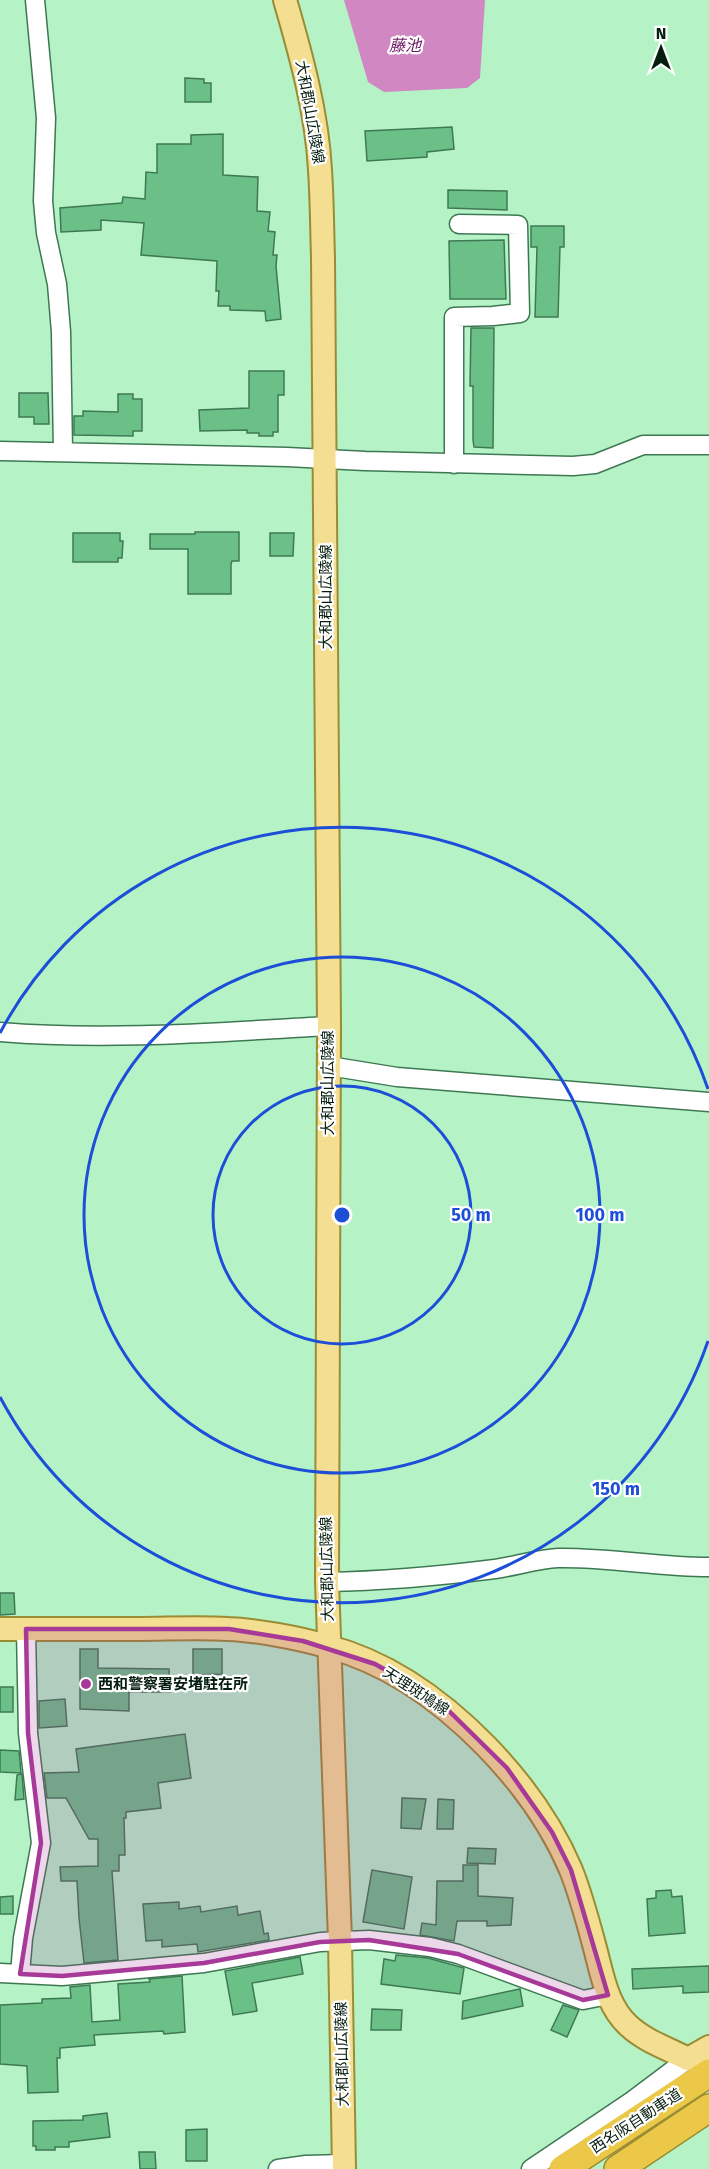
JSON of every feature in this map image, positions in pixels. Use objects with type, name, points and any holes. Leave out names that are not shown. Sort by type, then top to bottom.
[{"type":"highway","name":"西名阪自動車道","points":[[563,2169],[702,2066]]},
{"type":"highway","name":"西名阪自動車道","points":[[618,2169],[709,2108]]},
{"type":"main road","name":"大和郡山広陵線","points":[[285,0],[305,75],[320,168],[323,257],[328,1026],[327,1582],[340,1940],[344,2167]]},
{"type":"main road","name":"天理斑鳩線","points":[[0,1629],[229,1629],[328,1646],[375,1664],[439,1703],[507,1767],[547,1824],[571,1870],[608,1995],[617,2012],[628,2026],[644,2037],[702,2066]]},
{"type":"main road","points":[[702,2066],[709,2047]]},
{"type":"street","points":[[35,0],[46,118],[42,201],[57,284],[61,332],[63,452]]},
{"type":"street","points":[[454,464],[454,317],[520,313],[518,218],[459,225]]},
{"type":"street","points":[[0,451],[573,466],[595,464],[642,445],[709,445]]},
{"type":"street","points":[[0,1032],[49,1036],[177,1034],[328,1026]]},
{"type":"street","points":[[328,1066],[397,1077],[709,1102]]},
{"type":"street","points":[[327,1582],[380,1581],[497,1569],[556,1558],[672,1567],[709,1566]]},
{"type":"street","points":[[20,1974],[23,1938],[41,1843],[28,1733],[26,1629]]},
{"type":"street","points":[[0,1973],[62,1976],[204,1963],[340,1940],[400,1942],[430,1947],[490,1965],[583,2000],[608,1995]]},
{"type":"street","points":[[531,2169],[632,2102],[702,2066]]},
{"type":"street","points":[[278,2169],[306,2165],[344,2167]]},
{"type":"highlighted area","points":[[26,1629],[229,1629],[303,1641],[375,1664],[414,1686],[447,1709],[507,1768],[552,1832],[571,1870],[608,1995],[583,2000],[458,1954],[369,1940],[320,1942],[204,1963],[62,1976],[20,1974],[41,1843],[28,1733]]},
{"type":"water","name":"藤池","points":[[344,0],[485,0],[480,78],[467,88],[384,92],[368,82]]},
{"type":"building","points":[[185,78],[204,79],[204,83],[211,83],[211,102],[185,102]]},
{"type":"building","points":[[452,127],[454,149],[427,152],[427,157],[367,161],[365,131]]},
{"type":"building","points":[[223,134],[223,175],[258,177],[257,211],[270,212],[268,231],[275,232],[273,255],[277,255],[281,319],[266,321],[265,311],[230,310],[230,306],[218,306],[217,261],[141,255],[144,223],[101,220],[101,230],[61,232],[60,208],[122,203],[123,197],[145,199],[146,172],[157,173],[157,144],[191,144],[191,135]]},
{"type":"building","points":[[448,190],[507,191],[507,210],[448,208]]},
{"type":"building","points":[[531,226],[564,226],[564,247],[560,247],[558,317],[535,317],[537,247],[531,247]]},
{"type":"building","points":[[504,240],[506,299],[450,299],[449,241]]},
{"type":"building","points":[[471,328],[494,328],[493,448],[474,447],[473,386],[470,386]]},
{"type":"building","points":[[249,371],[284,371],[284,395],[278,395],[278,432],[273,432],[273,436],[259,436],[259,433],[247,433],[247,430],[200,431],[199,410],[249,408]]},
{"type":"building","points":[[19,393],[48,393],[49,424],[34,424],[34,417],[19,417]]},
{"type":"building","points":[[118,394],[133,394],[133,399],[142,399],[142,431],[133,431],[133,436],[74,435],[74,416],[83,416],[83,411],[118,412]]},
{"type":"building","points":[[195,532],[239,532],[239,561],[232,561],[231,564],[231,594],[188,594],[188,549],[150,549],[150,534],[195,534]]},
{"type":"building","points":[[73,533],[120,533],[120,541],[123,541],[122,558],[118,558],[118,562],[73,562]]},
{"type":"building","points":[[270,533],[294,533],[293,556],[270,556]]},
{"type":"building","points":[[0,1593],[14,1593],[15,1614],[0,1615]]},
{"type":"building","points":[[80,1649],[98,1649],[98,1668],[169,1669],[170,1692],[129,1692],[129,1711],[80,1709]]},
{"type":"building","points":[[193,1649],[222,1649],[222,1674],[193,1675]]},
{"type":"building","points":[[0,1687],[13,1687],[13,1712],[0,1712]]},
{"type":"building","points":[[65,1699],[67,1726],[39,1728],[39,1701]]},
{"type":"building","points":[[185,1734],[191,1778],[158,1783],[161,1808],[126,1812],[126,1818],[124,1818],[125,1855],[119,1855],[119,1871],[112,1871],[118,1960],[84,1963],[77,1881],[61,1881],[60,1867],[98,1866],[98,1839],[89,1839],[66,1798],[47,1798],[44,1773],[79,1772],[76,1749]]},
{"type":"building","points":[[0,1750],[19,1751],[21,1773],[0,1772]]},
{"type":"building","points":[[22,1774],[24,1799],[15,1800],[17,1775]]},
{"type":"building","points":[[402,1798],[426,1799],[421,1829],[401,1828]]},
{"type":"building","points":[[438,1799],[454,1800],[453,1829],[437,1829]]},
{"type":"building","points":[[468,1848],[496,1849],[495,1864],[467,1863]]},
{"type":"building","points":[[463,1865],[478,1865],[478,1896],[513,1898],[511,1925],[487,1926],[487,1921],[457,1921],[454,1941],[420,1935],[422,1923],[436,1925],[437,1881],[463,1881]]},
{"type":"building","points":[[372,1870],[412,1877],[404,1929],[363,1922]]},
{"type":"building","points":[[671,1890],[672,1897],[682,1896],[685,1933],[649,1936],[647,1899],[656,1898],[656,1891]]},
{"type":"building","points":[[13,1896],[13,1914],[0,1914],[0,1897]]},
{"type":"building","points":[[179,1902],[179,1909],[200,1906],[201,1912],[237,1906],[238,1915],[260,1911],[264,1934],[268,1933],[269,1940],[198,1952],[197,1944],[162,1947],[162,1940],[146,1941],[143,1904]]},
{"type":"building","points":[[396,1955],[428,1958],[464,1968],[460,1994],[381,1984],[384,1959],[395,1961]]},
{"type":"building","points":[[300,1957],[303,1974],[252,1983],[257,2011],[233,2015],[225,1971]]},
{"type":"building","points":[[709,1966],[709,1992],[683,1993],[683,1986],[633,1989],[632,1969]]},
{"type":"building","points":[[182,1976],[185,2032],[94,2035],[95,2045],[60,2048],[60,2058],[57,2058],[58,2092],[28,2093],[27,2066],[0,2064],[0,2005],[42,2003],[42,1999],[71,1998],[70,1987],[90,1985],[92,2022],[120,2020],[118,1984],[150,1982],[149,1979]]},
{"type":"building","points":[[520,1989],[523,2006],[462,2019],[463,2001]]},
{"type":"building","points":[[563,2005],[579,2010],[567,2037],[551,2030]]},
{"type":"building","points":[[372,2009],[402,2010],[401,2030],[371,2030]]},
{"type":"building","points":[[107,2113],[110,2137],[69,2142],[69,2147],[55,2147],[55,2150],[36,2150],[36,2146],[33,2146],[33,2121],[83,2120],[83,2116]]},
{"type":"building","points":[[207,2129],[207,2161],[186,2161],[186,2130]]},
{"type":"building","points":[[139,2152],[155,2152],[156,2169],[140,2169]]},
{"type":"place","name":"西和警察署安堵駐在所","points":[[86,1684]]}]
